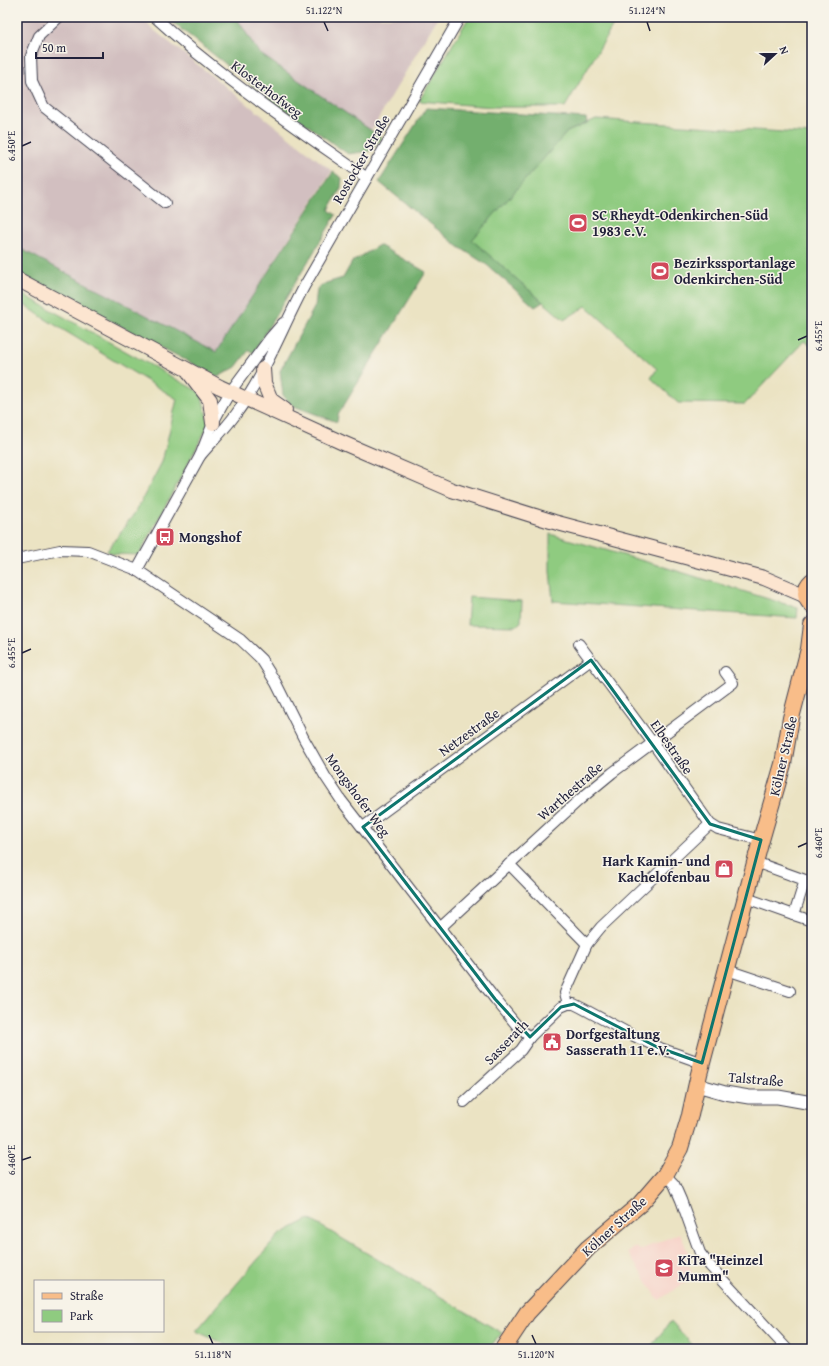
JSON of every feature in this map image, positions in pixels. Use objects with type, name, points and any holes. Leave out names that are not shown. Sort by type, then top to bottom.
[{"type":"main road","points":[[17,279],[230,392],[452,490],[554,522],[811,591]]},
{"type":"main road","points":[[264,369],[264,383],[271,400],[288,412],[343,443]]},
{"type":"main road","points":[[188,371],[210,400],[213,423]]},
{"type":"main road","name":"Kölner Straße","points":[[503,1349],[527,1313],[588,1248],[640,1204],[665,1175],[680,1148],[690,1115],[702,1063],[755,862],[784,764],[791,718],[811,647],[812,625]]},
{"type":"street","points":[[59,17],[39,36],[32,56],[32,81],[44,107],[165,203]]},
{"type":"street","name":"Klosterhofweg","points":[[155,17],[181,41],[288,122],[367,178]]},
{"type":"street","name":"Rostocker Straße","points":[[200,456],[236,415],[264,369],[289,316],[460,17]]},
{"type":"street","name":"Rostocker Straße","points":[[200,456],[213,423],[230,392],[270,338],[289,316]]},
{"type":"street","points":[[17,559],[60,550],[88,551],[137,570],[200,456]]},
{"type":"street","name":"Mongshofer Weg","points":[[137,570],[241,640],[261,659],[276,682],[304,739],[325,776],[341,800],[494,999],[519,1028],[530,1037]]},
{"type":"street","name":"Elbestraße","points":[[579,644],[652,742],[710,824]]},
{"type":"street","name":"Netzestraße","points":[[363,827],[591,660]]},
{"type":"street","name":"Warthestraße","points":[[440,928],[578,801],[652,742],[732,683],[726,672]]},
{"type":"street","points":[[702,1063],[657,1047],[574,1004],[568,1004],[565,993],[587,944],[601,927],[710,824],[718,829],[761,840]]},
{"type":"street","points":[[755,862],[805,880],[794,914]]},
{"type":"street","points":[[509,864],[587,944]]},
{"type":"street","points":[[746,898],[794,914],[812,922]]},
{"type":"street","points":[[727,970],[790,992]]},
{"type":"street","name":"Sasserath","points":[[464,1102],[521,1050],[530,1037],[561,1007],[568,1004]]},
{"type":"street","name":"Talstraße","points":[[697,1085],[725,1094],[749,1097],[778,1097],[812,1103]]},
{"type":"street","points":[[665,1175],[676,1187],[700,1253],[710,1266],[787,1349]]},
{"type":"highlighted area","points":[[591,660],[710,824],[761,840],[702,1063],[657,1047],[574,1004],[561,1007],[530,1037],[495,999],[363,827]]},
{"type":"shaded area","points":[[17,17],[141,17],[150,27],[332,171],[216,352],[17,247]]},
{"type":"shaded area","points":[[236,17],[438,17],[371,131],[259,53]]},
{"type":"shaded area","name":"KiTa \"Heinzel Mumm\"","points":[[680,1233],[690,1257],[686,1261],[695,1276],[659,1300],[627,1252],[636,1247],[640,1250]]},
{"type":"green space","points":[[166,17],[236,17],[259,53],[382,138],[370,151],[348,154],[265,95]]},
{"type":"green space","points":[[469,17],[618,17],[565,107],[493,107],[419,101]]},
{"type":"green space","points":[[426,108],[586,118],[587,123],[567,132],[472,240],[543,302],[535,307],[487,265],[459,247],[379,182]]},
{"type":"green space","name":"Bezirkssportanlage Odenkirchen-Süd","points":[[596,119],[812,134],[812,347],[804,341],[745,404],[678,403],[651,378],[657,369],[586,306],[564,320],[471,240],[567,132]]},
{"type":"green space","points":[[333,172],[342,178],[341,188],[329,210],[336,215],[253,353],[249,350],[236,367],[218,377],[17,272],[17,247],[216,352]]},
{"type":"green space","points":[[379,245],[426,272],[338,415],[337,422],[291,405],[283,395],[280,371],[315,306],[317,289],[326,283],[343,278],[352,262]]},
{"type":"green space","points":[[17,291],[201,393],[209,424],[139,555],[113,554],[107,551],[136,511],[162,462],[177,399],[42,317],[25,305],[17,317]]},
{"type":"green space","points":[[550,534],[798,608],[797,618],[553,601],[550,571]]},
{"type":"green space","points":[[469,597],[522,601],[521,622],[516,626],[467,625]]},
{"type":"green space","points":[[309,1219],[502,1333],[488,1349],[235,1349],[196,1331],[279,1235]]},
{"type":"green space","points":[[671,1321],[696,1349],[649,1349]]},
{"type":"place","name":"SC Rheydt-Odenkirchen-Süd 1983 e.V.","points":[[578,223]]},
{"type":"place","name":"Bezirkssportanlage Odenkirchen-Süd","points":[[660,271]]},
{"type":"place","name":"Mongshof","points":[[165,537]]},
{"type":"place","name":"Hark Kamin- und Kachelofenbau","points":[[724,869]]},
{"type":"place","name":"Dorfgestaltung Sasserath 11 e.V.","points":[[552,1042]]},
{"type":"place","name":"KiTa \"Heinzel Mumm\"","points":[[664,1268]]}]
